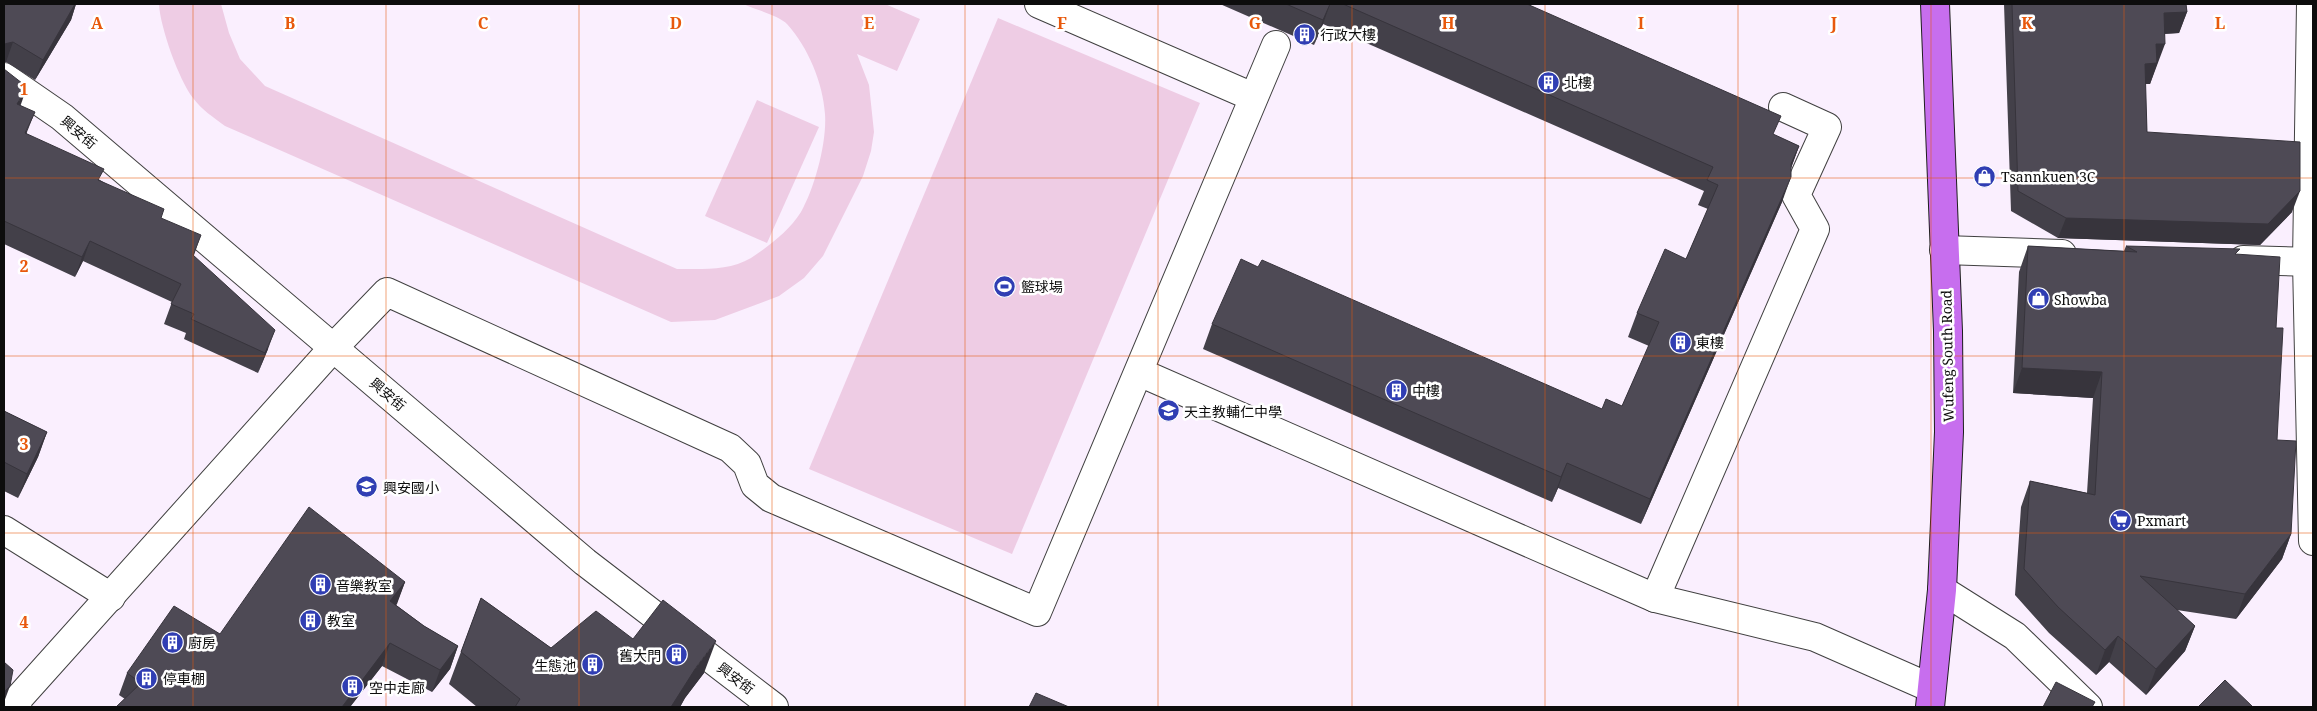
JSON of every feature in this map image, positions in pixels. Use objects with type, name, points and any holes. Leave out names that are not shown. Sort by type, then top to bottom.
[{"type":"main road","name":"Wufeng South Road","points":[[1931,698],[1942,590],[1949,432],[1948,331],[1935,4]]},
{"type":"street","points":[[1039,4],[1252,97]]},
{"type":"street","points":[[2310,4],[2313,541]]},
{"type":"street","points":[[17,707],[18,699],[333,348],[387,292],[730,448],[747,464],[754,485],[771,498],[1036,612],[1139,372],[1252,97],[1276,45]]},
{"type":"street","name":"興安街","points":[[4,77],[62,117],[585,562],[774,707]]},
{"type":"street","points":[[1655,598],[1816,229],[1796,195],[1827,128],[1783,107]]},
{"type":"street","points":[[1944,250],[2091,255]]},
{"type":"street","points":[[2219,259],[2310,262]]},
{"type":"street","points":[[1139,372],[1655,598],[1815,637],[1931,698]]},
{"type":"street","points":[[4,530],[111,597]]},
{"type":"street","points":[[1942,590],[2015,636],[2088,707]]},
{"type":"shaded area","points":[[159,4],[221,4],[229,33],[240,59],[265,86],[677,269],[715,268],[734,265],[751,258],[765,248],[785,232],[801,212],[811,190],[819,164],[824,138],[824,102],[818,78],[808,54],[795,33],[784,21],[743,4],[885,4],[920,19],[897,71],[857,54],[869,85],[874,132],[871,151],[863,176],[823,256],[804,278],[779,296],[715,320],[671,322],[225,126],[200,106],[182,79],[163,26]]},
{"type":"shaded area","name":"籃球場","points":[[998,18],[1200,103],[1012,554],[809,469]]},
{"type":"shaded area","points":[[757,100],[819,127],[767,243],[705,216]]},
{"type":"building","points":[[4,4],[75,4],[43,60],[13,42],[4,44]]},
{"type":"building","points":[[1286,4],[1330,4],[1323,20]]},
{"type":"building","points":[[1343,4],[1527,4],[1781,116],[1773,134],[1799,146],[1791,164],[1791,177],[1650,499],[1567,463],[1561,477],[1212,324],[1241,259],[1258,267],[1262,260],[1602,409],[1606,399],[1622,406],[1659,322],[1637,313],[1665,249],[1686,259],[1718,185],[1707,180],[1713,167]]},
{"type":"building","points":[[2012,4],[2186,4],[2187,12],[2164,13],[2165,44],[2156,44],[2157,63],[2145,64],[2147,132],[2300,142],[2300,191],[2268,224],[2066,218],[2018,191]]},
{"type":"building","points":[[4,69],[27,87],[17,104],[35,112],[25,133],[104,169],[98,180],[164,209],[161,218],[201,235],[193,255],[275,330],[265,353],[191,319],[194,314],[171,304],[181,284],[90,241],[82,257],[4,221]]},
{"type":"building","points":[[2028,246],[2137,252],[2126,246],[2240,249],[2235,254],[2280,257],[2276,328],[2283,328],[2277,440],[2296,441],[2291,534],[2245,594],[2140,576],[2195,626],[2156,669],[2118,636],[2105,650],[2058,607],[2024,569],[2030,481],[2095,495],[2102,372],[2022,368]]},
{"type":"building","points":[[4,411],[47,432],[27,474],[4,462]]},
{"type":"building","points":[[309,507],[405,582],[390,601],[424,626],[458,646],[440,670],[390,643],[342,707],[116,707],[141,683],[127,673],[174,606],[220,634]]},
{"type":"building","points":[[481,598],[551,648],[596,611],[633,639],[663,600],[716,641],[697,666],[671,707],[515,707],[520,699],[461,652]]},
{"type":"building","points":[[4,662],[13,670],[10,686],[4,692]]},
{"type":"building","points":[[2225,680],[2253,707],[2198,707]]},
{"type":"building","points":[[2056,682],[2095,702],[2092,707],[2043,707]]},
{"type":"building","points":[[1036,693],[1069,707],[1029,707]]},
{"type":"place","name":"行政大樓","points":[[1304,34]]},
{"type":"place","name":"北樓","points":[[1548,82]]},
{"type":"place","name":"Tsannkuen 3C","points":[[1985,176]]},
{"type":"place","name":"籃球場","points":[[1005,286]]},
{"type":"place","name":"Showba","points":[[2038,299]]},
{"type":"place","name":"東樓","points":[[1680,342]]},
{"type":"place","name":"中樓","points":[[1396,390]]},
{"type":"place","name":"天主教輔仁中學","points":[[1168,411]]},
{"type":"place","name":"興安國小","points":[[367,487]]},
{"type":"place","name":"Pxmart","points":[[2121,520]]},
{"type":"place","name":"音樂教室","points":[[320,585]]},
{"type":"place","name":"教室","points":[[311,620]]},
{"type":"place","name":"廚房","points":[[172,642]]},
{"type":"place","name":"舊大門","points":[[677,655]]},
{"type":"place","name":"生態池","points":[[592,665]]},
{"type":"place","name":"停車棚","points":[[147,678]]},
{"type":"place","name":"空中走廊","points":[[353,687]]}]
